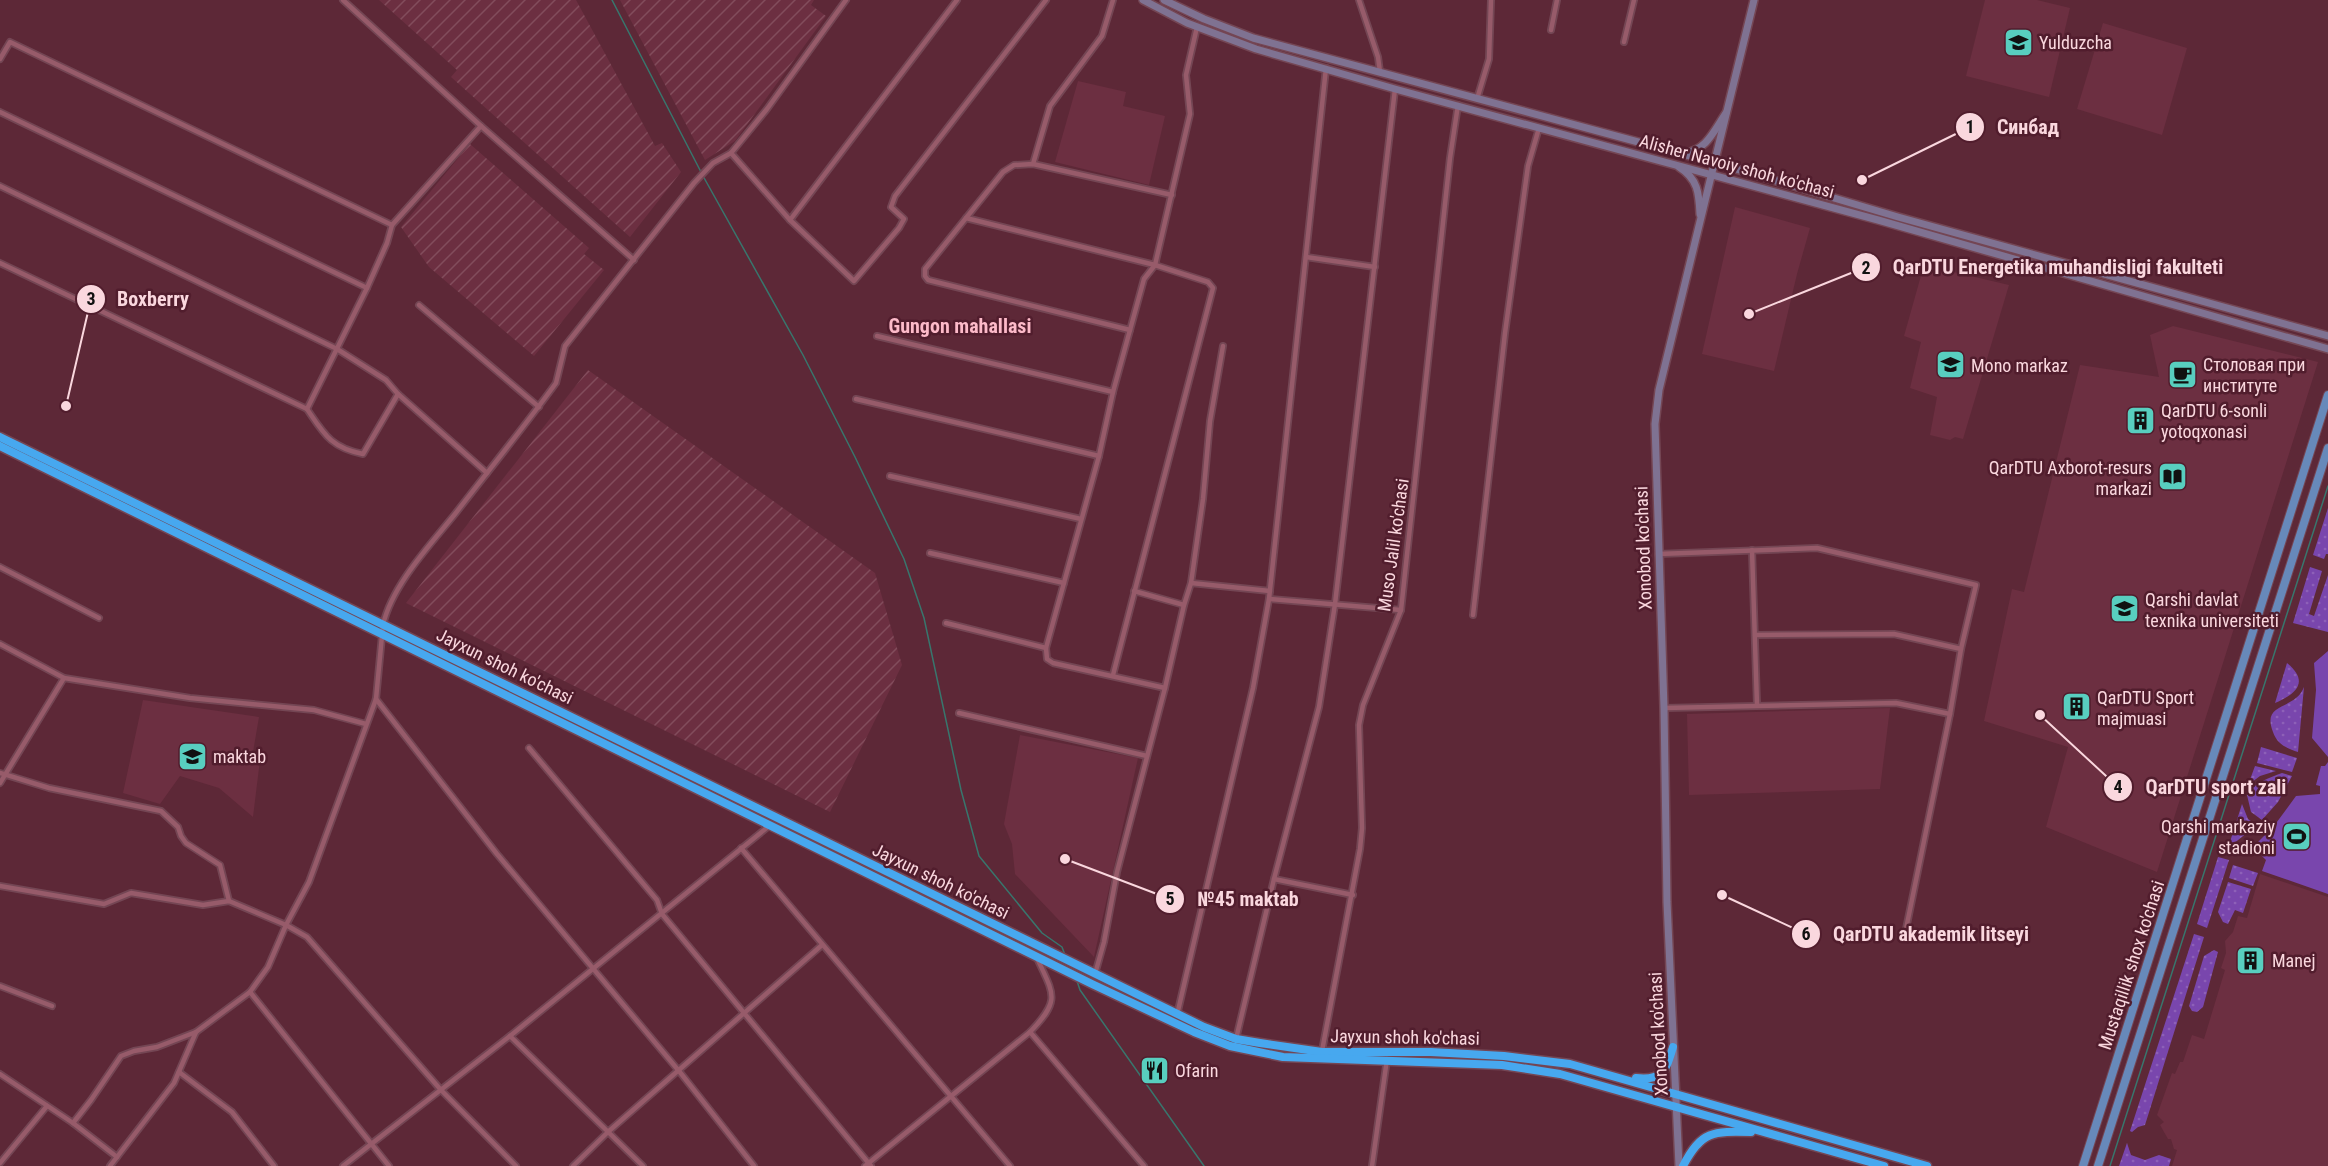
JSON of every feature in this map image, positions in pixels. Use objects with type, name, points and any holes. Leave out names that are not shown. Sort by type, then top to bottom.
[{"type":"highway","name":"Jayxun shoh ko'chasi","points":[[0,437],[1177,1015],[1236,1039],[1322,1052],[1431,1052],[1504,1056],[1570,1065],[1927,1166]]},
{"type":"highway","name":"Jayxun shoh ko'chasi","points":[[0,446],[1092,984],[1194,1032],[1230,1046],[1283,1057],[1502,1065],[1560,1074],[1884,1166]]},
{"type":"highway","points":[[1607,1074],[1651,1079],[1661,1075],[1668,1064],[1673,1047]]},
{"type":"highway","points":[[1681,1166],[1694,1146],[1712,1134],[1762,1133]]},
{"type":"main road","name":"Alisher Navoiy shoh ko'chasi","points":[[1143,0],[1197,27],[1256,48],[1395,89],[1713,174],[2328,349]]},
{"type":"main road","name":"Alisher Navoiy shoh ko'chasi","points":[[1164,0],[1253,38],[1716,163],[2328,336]]},
{"type":"main road","name":"Xonobod ko'chasi","points":[[1681,1166],[1676,1107],[1667,902],[1665,708],[1655,424],[1659,390],[1754,0]]},
{"type":"main road","points":[[1411,93],[1415,82]]},
{"type":"main road","points":[[1678,154],[1694,153],[1702,148],[1729,109]]},
{"type":"main road","points":[[1675,164],[1696,182],[1701,223]]},
{"type":"main road","points":[[1878,220],[1880,211]]},
{"type":"main road","points":[[2141,295],[2144,284]]},
{"type":"main road","name":"Mustaqillik shox ko'chasi","points":[[2083,1166],[2328,395]]},
{"type":"main road","name":"Mustaqillik shox ko'chasi","points":[[2098,1166],[2328,448]]},
{"type":"main road","points":[[2255,628],[2268,632]]},
{"type":"street","points":[[343,0],[481,126],[634,260]]},
{"type":"street","points":[[73,1123],[121,1056],[157,1047],[196,1032],[250,992],[268,967],[286,925],[309,882],[376,699],[383,625],[385,615],[395,595],[416,563],[556,382],[565,346],[694,183],[713,163],[730,153],[767,109],[846,0]]},
{"type":"street","points":[[790,220],[957,0]]},
{"type":"street","points":[[730,153],[790,220],[854,281],[904,219],[891,207],[895,196],[1046,0]]},
{"type":"street","points":[[1033,164],[1050,106],[1102,36],[1113,0]]},
{"type":"street","points":[[1359,0],[1378,57],[1380,72]]},
{"type":"street","points":[[1477,99],[1489,59],[1491,0]]},
{"type":"street","points":[[1551,30],[1557,0]]},
{"type":"street","points":[[1624,42],[1634,0]]},
{"type":"street","points":[[1165,688],[1053,663],[1047,659],[1046,648],[1099,456],[1113,392],[1144,279],[1155,265],[1190,114],[1186,75],[1197,27]]},
{"type":"street","points":[[0,59],[10,42],[392,225]]},
{"type":"street","points":[[1177,1015],[1253,688],[1269,599],[1326,68]]},
{"type":"street","points":[[1236,1039],[1318,707],[1335,604],[1395,89]]},
{"type":"street","name":"Muso Jalil ko'chasi","points":[[1322,1052],[1327,1017],[1353,895],[1362,828],[1359,724],[1363,705],[1401,610],[1450,158],[1458,105]]},
{"type":"street","points":[[0,112],[367,288]]},
{"type":"street","points":[[307,410],[367,288],[387,243],[392,225],[481,126]]},
{"type":"street","points":[[1473,615],[1505,333],[1528,166],[1539,128]]},
{"type":"street","points":[[1130,330],[928,280],[925,276],[925,269],[1003,172],[1014,165],[1033,164],[1172,195]]},
{"type":"street","points":[[0,186],[337,349],[386,380],[398,394],[487,473]]},
{"type":"street","points":[[966,218],[1155,265],[1208,282],[1213,288],[1113,675]]},
{"type":"street","points":[[1306,257],[1375,267]]},
{"type":"street","points":[[0,263],[307,410],[327,439],[353,452],[363,454],[398,394]]},
{"type":"street","points":[[419,305],[538,407]]},
{"type":"street","points":[[877,336],[1113,392]]},
{"type":"street","points":[[1095,974],[1104,942],[1117,872],[1191,583],[1203,499],[1210,421],[1223,346]]},
{"type":"street","points":[[856,399],[1099,456]]},
{"type":"street","points":[[890,476],[1081,519]]},
{"type":"street","points":[[1658,555],[1752,549],[1817,548],[1976,585],[1960,649],[1950,714],[1906,929]]},
{"type":"street","points":[[1752,549],[1757,705]]},
{"type":"street","points":[[930,553],[1064,583]]},
{"type":"street","points":[[0,567],[99,618]]},
{"type":"street","points":[[1191,583],[1270,591]]},
{"type":"street","points":[[1134,591],[1184,605]]},
{"type":"street","points":[[1269,599],[1401,610]]},
{"type":"street","points":[[946,623],[1046,648]]},
{"type":"street","points":[[1755,635],[1894,634],[1960,649]]},
{"type":"street","points":[[0,644],[64,678],[190,698],[314,710],[366,724]]},
{"type":"street","points":[[0,783],[2,774],[64,678]]},
{"type":"street","points":[[376,699],[497,854],[754,1166]]},
{"type":"street","points":[[1665,708],[1896,703],[1950,714]]},
{"type":"street","points":[[959,713],[1147,756]]},
{"type":"street","points":[[529,748],[657,900],[662,914],[869,1165],[950,1095],[1030,1032],[1043,1018],[1052,1005],[1050,986],[1036,956]]},
{"type":"street","points":[[2,774],[49,788],[162,811],[172,819],[186,843],[220,865],[229,901]]},
{"type":"street","points":[[343,1166],[662,914],[769,826]]},
{"type":"street","points":[[741,848],[1010,1166]]},
{"type":"street","points":[[1274,879],[1353,895]]},
{"type":"street","points":[[0,886],[104,904],[131,893],[203,906],[229,901],[286,925],[307,937],[441,1090],[516,1166]]},
{"type":"street","points":[[573,1166],[609,1131],[822,945]]},
{"type":"street","points":[[0,986],[52,1006]]},
{"type":"street","points":[[250,992],[389,1166]]},
{"type":"street","points":[[110,1166],[174,1083],[196,1032]]},
{"type":"street","points":[[1030,1032],[1144,1166]]},
{"type":"street","points":[[510,1035],[643,1166]]},
{"type":"street","points":[[1372,1166],[1387,1059]]},
{"type":"street","points":[[179,1072],[232,1112],[274,1166]]},
{"type":"street","points":[[0,1074],[73,1123],[117,1157]]},
{"type":"street","points":[[0,1163],[46,1106]]},
{"type":"shaded area","points":[[379,0],[576,0],[655,146],[662,143],[681,172],[630,237],[451,77],[457,70]]},
{"type":"shaded area","points":[[620,0],[814,0],[811,5],[826,16],[735,141],[705,160]]},
{"type":"shaded area","name":"Yulduzcha","points":[[1985,0],[2037,0],[2070,8],[2049,97],[1966,76]]},
{"type":"shaded area","points":[[2103,23],[2187,48],[2162,135],[2077,109]]},
{"type":"shaded area","points":[[1078,81],[1126,92],[1123,106],[1165,116],[1149,185],[1055,162]]},
{"type":"shaded area","points":[[470,144],[589,248],[584,254],[604,270],[534,356],[429,267],[401,227]]},
{"type":"shaded area","points":[[1735,207],[1810,228],[1774,371],[1702,354]]},
{"type":"shaded area","name":"Mono markaz","points":[[1924,265],[2009,285],[1963,439],[1955,437],[1950,440],[1930,435],[1937,397],[1910,388],[1921,342],[1904,336]]},
{"type":"shaded area","name":"Qarshi davlat texnika universiteti","points":[[2173,326],[2318,362],[2157,872],[2046,827],[2068,747],[1984,721],[2012,589],[2024,592],[2080,365],[2159,377],[2150,335]]},
{"type":"shaded area","points":[[588,370],[875,573],[902,665],[830,812],[406,603]]},
{"type":"shaded area","points":[[2328,508],[2328,554],[2324,559],[2313,555]]},
{"type":"shaded area","points":[[2310,567],[2322,571],[2309,614],[2314,616],[2328,575],[2328,632],[2293,623]]},
{"type":"shaded area","points":[[2328,651],[2328,757],[2312,738],[2316,690],[2314,663]]},
{"type":"shaded area","points":[[2287,663],[2298,676],[2298,687],[2289,696],[2275,703]]},
{"type":"shaded area","points":[[2304,687],[2298,752],[2280,743],[2273,732],[2271,722],[2275,710],[2294,700]]},
{"type":"shaded area","name":"maktab","points":[[143,700],[259,717],[252,758],[260,760],[253,817],[219,788],[180,776],[160,804],[123,793]]},
{"type":"shaded area","points":[[1890,708],[1880,789],[1689,795],[1687,714]]},
{"type":"shaded area","points":[[1020,735],[1138,758],[1094,957],[1015,874],[1012,844],[1004,824]]},
{"type":"shaded area","points":[[2261,747],[2297,758],[2292,772],[2257,763]]},
{"type":"shaded area","name":"Qarshi markaziy stadioni","points":[[2328,762],[2328,894],[2262,871],[2266,860],[2254,846],[2274,826],[2296,796],[2320,794],[2320,786],[2316,785],[2321,766],[2325,766]]},
{"type":"shaded area","points":[[2255,766],[2276,771],[2260,776],[2248,785]]},
{"type":"shaded area","points":[[2282,773],[2292,776],[2278,802],[2262,820],[2251,812],[2247,795],[2258,784]]},
{"type":"shaded area","points":[[2242,804],[2248,819],[2257,825],[2228,848]]},
{"type":"shaded area","points":[[2218,857],[2229,860],[2207,928],[2197,924]]},
{"type":"shaded area","points":[[2233,865],[2258,873],[2253,886],[2229,878]]},
{"type":"shaded area","points":[[2260,874],[2328,897],[2328,1166],[2172,1166],[2177,1150],[2174,1149],[2171,1139],[2168,1139],[2160,1125],[2164,1122],[2157,1115],[2172,1073],[2175,1074],[2180,1062],[2183,1062],[2192,1035],[2204,1039],[2225,970],[2221,968],[2226,953],[2225,941],[2233,932],[2238,916],[2247,918]]},
{"type":"shaded area","points":[[2228,882],[2251,889],[2243,913],[2235,910],[2228,924],[2223,922],[2218,912]]},
{"type":"shaded area","points":[[2194,934],[2204,937],[2145,1125],[2132,1132],[2130,1131]]},
{"type":"shaded area","points":[[2214,950],[2218,952],[2203,1007],[2197,1012],[2192,1011],[2189,1006],[2204,956]]},
{"type":"shaded area","points":[[2127,1143],[2131,1155],[2145,1160],[2159,1155],[2171,1159],[2169,1166],[2119,1166]]},
{"type":"waterway","points":[[612,0],[701,172]]},
{"type":"waterway","points":[[703,176],[803,355],[904,559],[924,618],[961,790],[979,856],[1042,933],[1062,947],[1065,955]]},
{"type":"waterway","points":[[2110,1166],[2328,486]]},
{"type":"waterway","points":[[1077,981],[1080,990],[1204,1166]]},
{"type":"place","name":"Yulduzcha","points":[[2018,42]]},
{"type":"place","name":"Синбад","points":[[1862,180]]},
{"type":"place","name":"QarDTU Energetika muhandisligi fakulteti","points":[[1749,314]]},
{"type":"place","name":"Mono markaz","points":[[1950,365]]},
{"type":"place","name":"Столовая при институте","points":[[2182,374]]},
{"type":"place","name":"Boxberry","points":[[66,406]]},
{"type":"place","name":"QarDTU 6-sonli yotoqxonasi","points":[[2140,420]]},
{"type":"place","name":"QarDTU Axborot-resurs markazi","points":[[2173,477]]},
{"type":"place","name":"Qarshi davlat texnika universiteti","points":[[2124,609]]},
{"type":"place","name":"QarDTU Sport majmuasi","points":[[2076,707]]},
{"type":"place","name":"QarDTU sport zali","points":[[2040,715]]},
{"type":"place","name":"maktab","points":[[192,756]]},
{"type":"place","name":"Qarshi markaziy stadioni","points":[[2296,836]]},
{"type":"place","name":"№45 maktab","points":[[1065,859]]},
{"type":"place","name":"QarDTU akademik litseyi","points":[[1722,895]]},
{"type":"place","name":"Manej","points":[[2251,960]]},
{"type":"place","name":"Ofarin","points":[[1154,1070]]},
{"type":"district","name":"Gungon mahallasi","points":[[960,326]]}]
